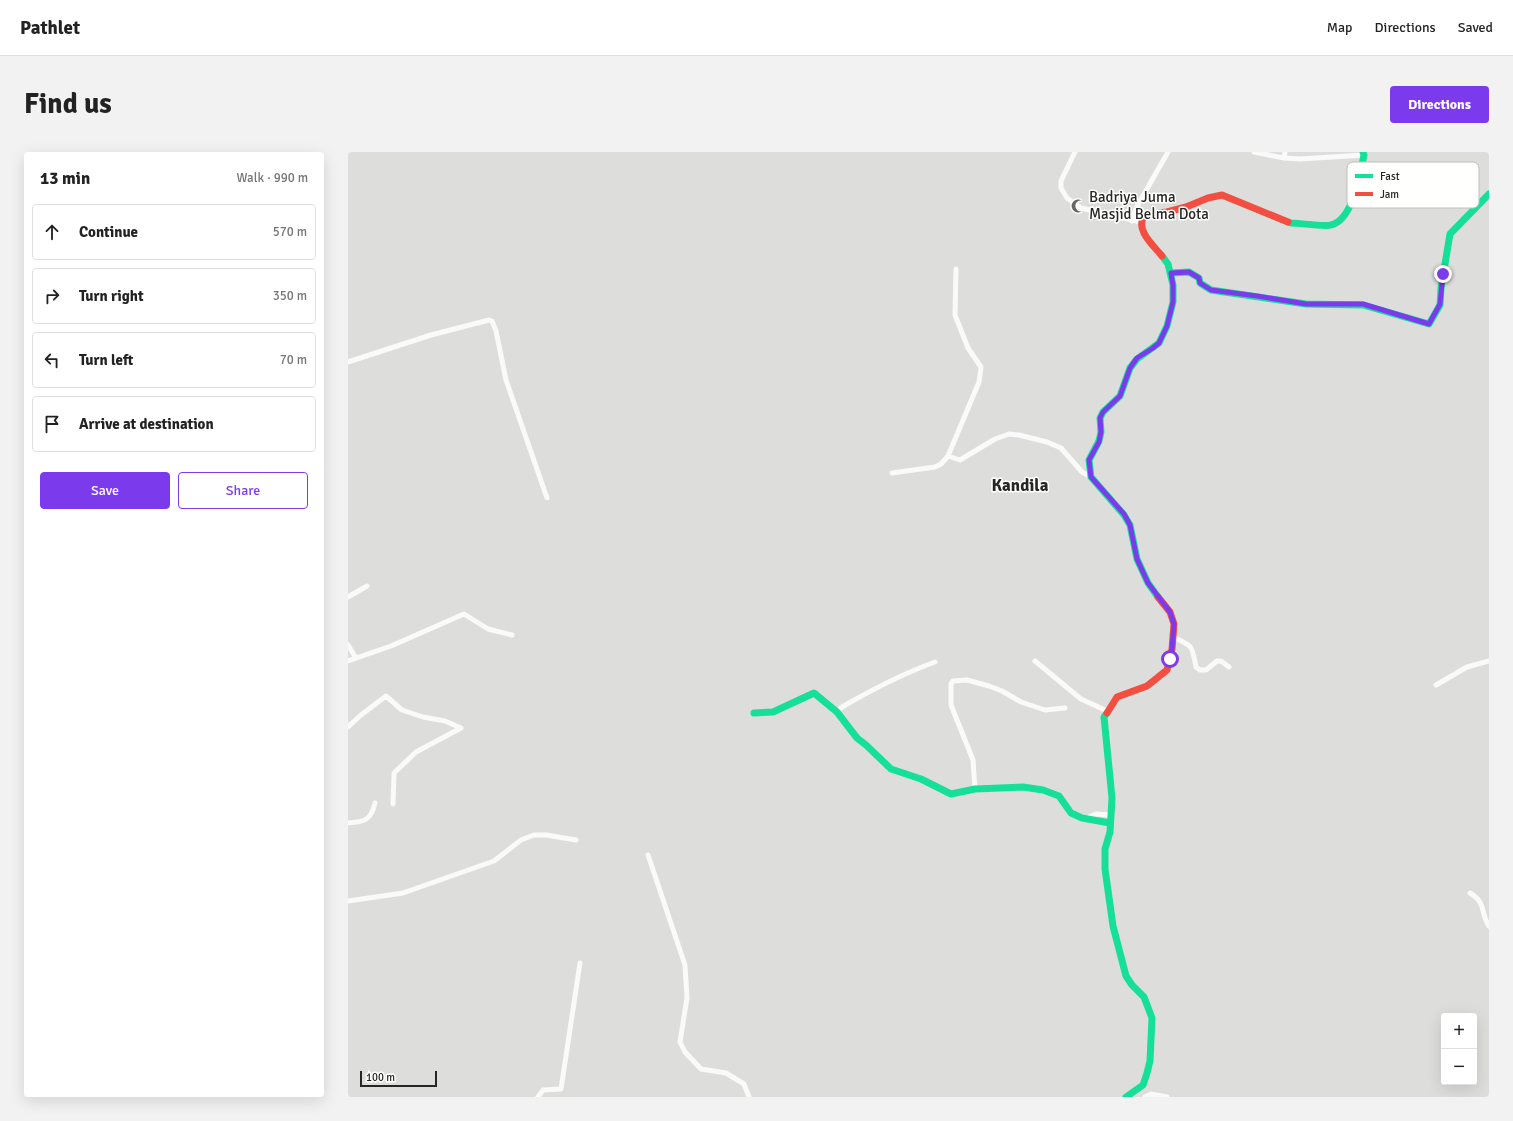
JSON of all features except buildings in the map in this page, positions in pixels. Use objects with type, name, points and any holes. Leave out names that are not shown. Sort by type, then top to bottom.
[{"type":"main road","points":[[1479,204],[1489,194]]},
{"type":"main road","points":[[1126,1097],[1143,1085],[1147,1073],[1150,1061],[1152,1018],[1144,997],[1132,985],[1126,976],[1119,953],[1105,869],[1105,849],[1110,823],[1112,798],[1104,717],[1117,697],[1147,686],[1158,679],[1167,670],[1172,649],[1174,624],[1170,612],[1148,583],[1137,559],[1130,525],[1124,514],[1091,477],[1089,460],[1099,442],[1101,432],[1100,418],[1103,412],[1120,396],[1130,368],[1137,358],[1159,343],[1167,326],[1173,302],[1173,285],[1168,264],[1143,232],[1141,222],[1145,215],[1167,212],[1186,207],[1208,198],[1222,195],[1290,223],[1332,224],[1346,215],[1350,208]]},
{"type":"main road","points":[[1171,273],[1189,272],[1199,278],[1200,283],[1211,290],[1306,304],[1363,304],[1429,324],[1440,304],[1441,288],[1450,234],[1475,208]]},
{"type":"main road","points":[[754,713],[773,712],[814,693],[837,712],[853,736],[861,743],[866,745],[891,769],[921,779],[951,794],[975,789],[1023,787],[1043,790],[1059,796],[1071,813],[1085,819],[1110,823]]},
{"type":"street","points":[[1075,152],[1062,181],[1062,188],[1067,198],[1081,208],[1141,222]]},
{"type":"street","points":[[1132,221],[1136,208],[1168,152]]},
{"type":"street","points":[[1254,152],[1284,158],[1300,159],[1363,154]]},
{"type":"street","points":[[1284,158],[1285,152]]},
{"type":"street","points":[[892,473],[935,467],[941,464],[948,456],[979,382],[981,367],[968,348],[955,315],[956,269]]},
{"type":"street","points":[[348,362],[431,335],[489,320],[492,321],[496,331],[506,380],[547,498]]},
{"type":"street","points":[[948,456],[960,460],[995,439],[1009,434],[1019,435],[1042,440],[1062,448],[1082,472],[1091,477]]},
{"type":"street","points":[[348,597],[367,586]]},
{"type":"street","points":[[348,661],[392,646],[464,614],[488,629],[512,635]]},
{"type":"street","points":[[1173,637],[1188,644],[1193,649],[1196,667],[1200,670],[1206,670],[1217,661],[1221,661],[1229,667]]},
{"type":"street","points":[[348,645],[356,658]]},
{"type":"street","points":[[1436,685],[1467,667],[1489,661]]},
{"type":"street","points":[[837,712],[842,707],[885,682],[909,671],[935,662]]},
{"type":"street","points":[[1035,662],[1081,699],[1107,711]]},
{"type":"street","points":[[975,789],[973,760],[952,705],[951,684],[953,681],[967,680],[989,686],[1002,691],[1021,702],[1045,710],[1065,708]]},
{"type":"street","points":[[348,727],[386,696],[402,710],[423,717],[445,721],[461,728],[416,752],[394,773],[393,804]]},
{"type":"street","points":[[348,823],[366,819],[373,811],[375,803]]},
{"type":"street","points":[[1085,819],[1096,814],[1111,815]]},
{"type":"street","points":[[348,901],[403,893],[437,880],[494,862],[521,840],[534,835],[546,835],[576,840]]},
{"type":"street","points":[[648,856],[686,965],[687,998],[680,1042],[685,1052],[701,1069],[726,1073],[744,1084],[749,1097]]},
{"type":"street","points":[[1470,893],[1478,898],[1489,926]]},
{"type":"street","points":[[538,1097],[542,1090],[561,1089],[580,963]]},
{"type":"street","points":[[1145,1097],[1151,1094],[1168,1097]]},
{"type":"traffic: fast","points":[[1362,162],[1364,155],[1363,152]]},
{"type":"traffic: fast","points":[[1479,204],[1489,194]]},
{"type":"traffic: fast","points":[[1288,222],[1331,225],[1339,221],[1349,208]]},
{"type":"traffic: fast","points":[[1171,273],[1189,272],[1199,278],[1200,283],[1211,290],[1306,304],[1363,305],[1429,324],[1440,305],[1441,288],[1450,234],[1475,208]]},
{"type":"traffic: fast","points":[[1158,597],[1148,583],[1137,559],[1130,525],[1124,515],[1091,477],[1089,460],[1099,441],[1101,432],[1100,418],[1103,412],[1120,396],[1130,368],[1137,359],[1159,343],[1167,326],[1173,302],[1173,285],[1168,264],[1162,256]]},
{"type":"traffic: fast","points":[[754,713],[773,712],[814,693],[837,712],[857,738],[891,769],[921,779],[951,794],[975,789],[1023,787],[1043,790],[1059,796],[1071,813],[1082,818],[1110,823]]},
{"type":"traffic: fast","points":[[1107,713],[1104,717],[1112,798],[1110,832],[1105,849],[1105,869],[1113,926],[1126,976],[1132,985],[1144,997],[1152,1018],[1150,1061],[1147,1073],[1143,1085],[1126,1097]]},
{"type":"traffic: jam","points":[[1162,256],[1146,237],[1143,231],[1142,220],[1145,215],[1167,212],[1186,207],[1208,198],[1222,195],[1288,222]]},
{"type":"traffic: jam","points":[[1107,713],[1117,697],[1147,686],[1167,670],[1172,649],[1174,624],[1170,612],[1158,597]]},
{"type":"place","name":"Badriya Juma Masjid Belma Dota","points":[[1078,206]]},
{"type":"district","name":"Kandila","points":[[1020,485]]},
{"type":"route","points":[[1170,659],[1174,624],[1170,612],[1148,583],[1137,559],[1130,525],[1124,514],[1108,498],[1091,477],[1089,460],[1099,442],[1101,432],[1100,418],[1103,412],[1120,396],[1130,368],[1137,358],[1159,343],[1164,334],[1173,302],[1171,273],[1189,272],[1199,278],[1200,283],[1211,290],[1306,304],[1363,304],[1429,324],[1440,304],[1443,274]]}]
